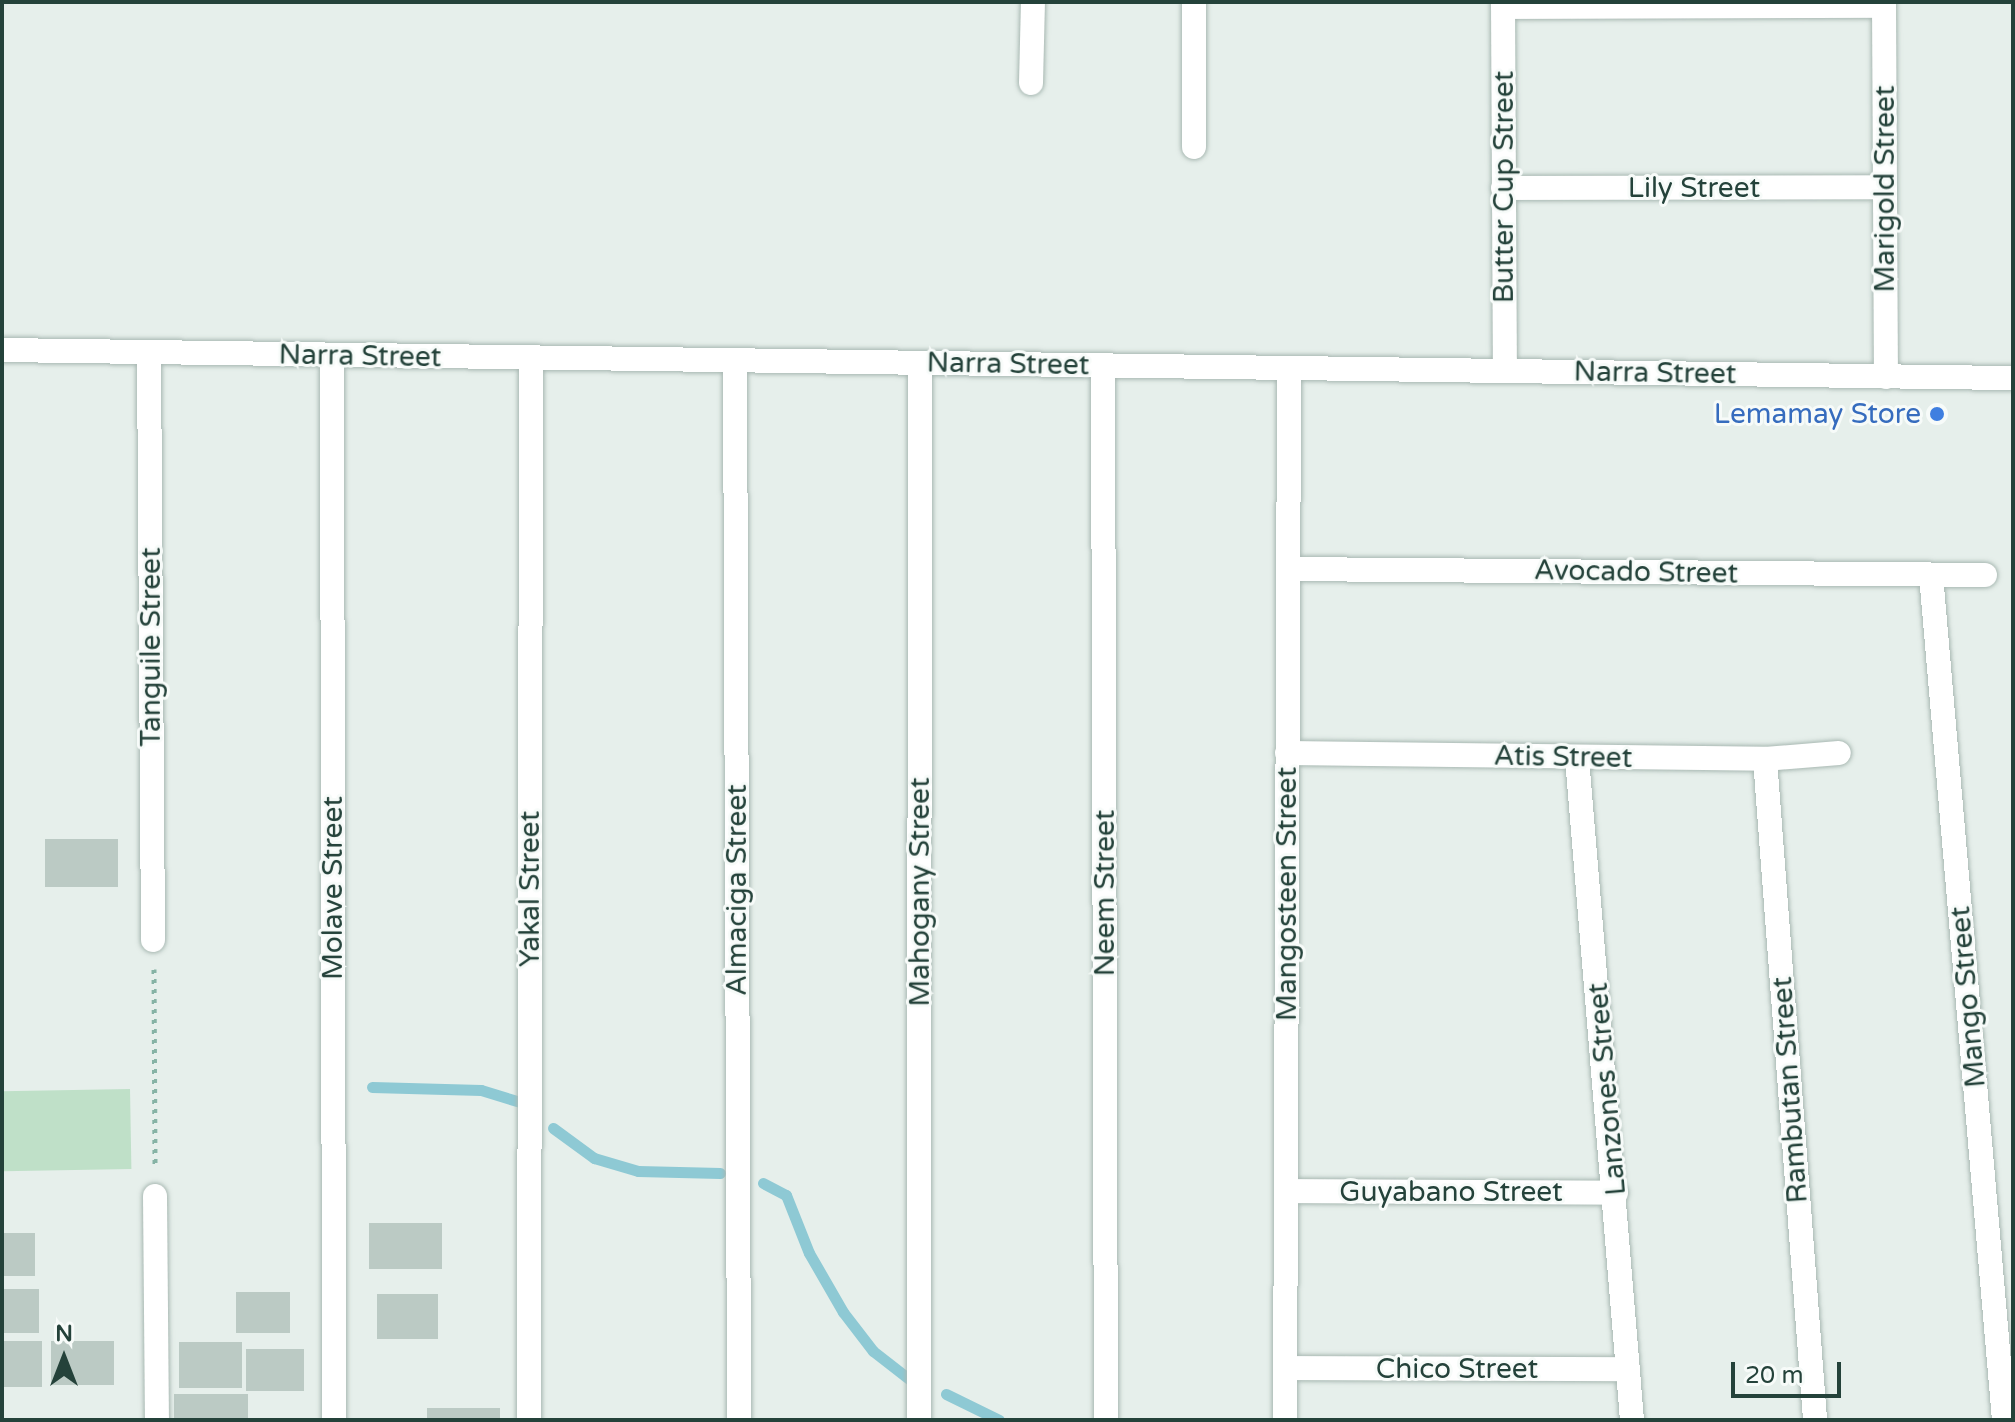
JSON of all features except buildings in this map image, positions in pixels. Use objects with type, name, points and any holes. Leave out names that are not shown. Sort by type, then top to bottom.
[{"type":"street","points":[[1031,83],[1033,2]]},
{"type":"street","points":[[1194,2],[1194,147]]},
{"type":"street","points":[[1503,5],[1884,4]]},
{"type":"street","name":"Marigold Street","points":[[1884,4],[1886,377]]},
{"type":"street","name":"Butter Cup Street","points":[[1503,5],[1505,371]]},
{"type":"street","name":"Lily Street","points":[[1503,188],[1885,187]]},
{"type":"street","name":"Narra Street","points":[[2,350],[2013,378]]},
{"type":"street","name":"Tanguile Street","points":[[149,353],[153,940]]},
{"type":"street","name":"Molave Street","points":[[332,355],[334,1420]]},
{"type":"street","name":"Yakal Street","points":[[529,1420],[531,358]]},
{"type":"street","name":"Almaciga Street","points":[[735,361],[739,1420]]},
{"type":"street","name":"Mahogany Street","points":[[919,1420],[920,363]]},
{"type":"street","name":"Neem Street","points":[[1103,366],[1106,1420]]},
{"type":"street","name":"Mangosteen Street","points":[[1285,1420],[1289,368]]},
{"type":"street","name":"Avocado Street","points":[[1288,569],[1985,575]]},
{"type":"street","name":"Mango Street","points":[[1931,575],[2004,1420]]},
{"type":"street","name":"Atis Street","points":[[1287,753],[1765,759],[1839,753]]},
{"type":"street","name":"Lanzones Street","points":[[1577,758],[1616,1193],[1632,1420]]},
{"type":"street","name":"Rambutan Street","points":[[1765,759],[1815,1420]]},
{"type":"street","name":"Guyabano Street","points":[[1286,1191],[1616,1193]]},
{"type":"street","points":[[155,1196],[157,1420]]},
{"type":"street","name":"Chico Street","points":[[1285,1368],[1628,1369]]},
{"type":"path","points":[[153,940],[155,1196]]},
{"type":"green space","points":[[130,1089],[131,1169],[3,1171],[2,1091]]},
{"type":"waterway","points":[[372,1087],[481,1090],[520,1102]]},
{"type":"waterway","points":[[553,1128],[594,1158],[638,1171],[720,1173]]},
{"type":"waterway","points":[[763,1183],[786,1195],[809,1253],[843,1312],[873,1351],[909,1379]]},
{"type":"waterway","points":[[946,1394],[999,1420]]},
{"type":"place","name":"Lemamay Store","points":[[1937,414]]}]
